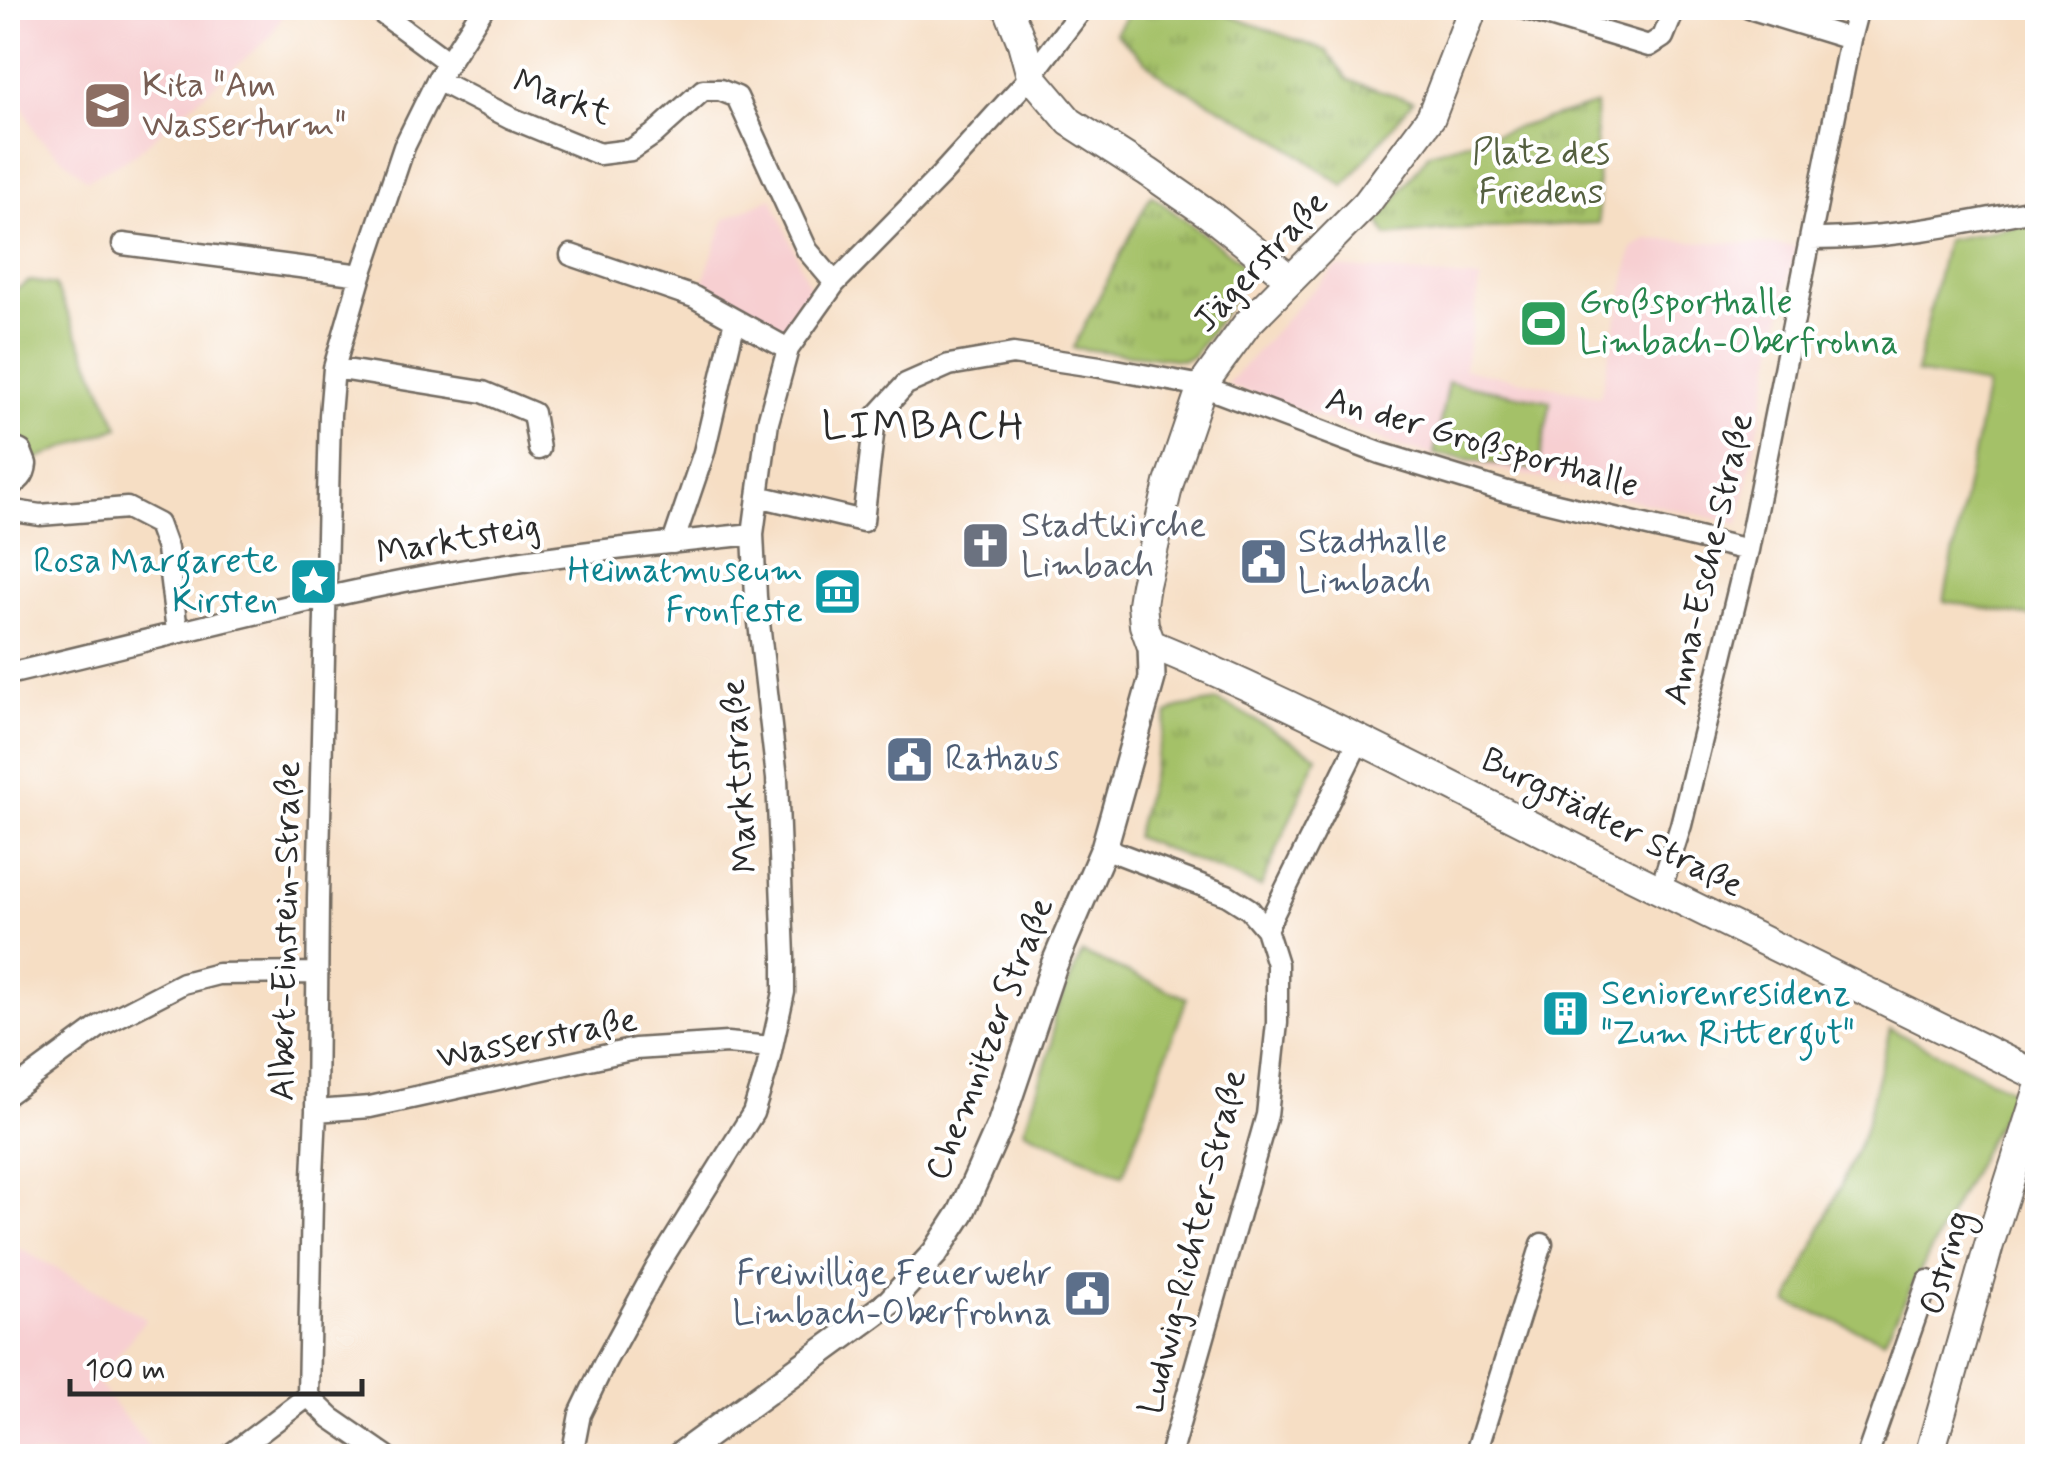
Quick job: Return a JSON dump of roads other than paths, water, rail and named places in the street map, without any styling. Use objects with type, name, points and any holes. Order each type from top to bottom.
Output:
[{"type":"main road","points":[[1008,8],[1030,76],[1070,122],[1210,215],[1290,278]]},
{"type":"main road","name":"Jägerstraße","points":[[1150,644],[1144,625],[1144,591],[1169,483],[1202,386],[1247,324],[1367,202],[1431,118],[1473,8]]},
{"type":"main road","name":"Burgstädter Straße","points":[[1150,644],[1276,697],[2038,1076]]},
{"type":"main road","name":"Ostring","points":[[1928,1456],[2038,1090]]},
{"type":"street","points":[[375,8],[442,71]]},
{"type":"street","name":"Albert-Einstein-Straße","points":[[308,1396],[325,597],[334,368],[360,274],[404,147],[442,71],[484,8]]},
{"type":"street","name":"Marktstraße","points":[[572,1456],[580,1414],[604,1364],[674,1239],[753,1114],[784,992],[777,778],[756,597],[753,534],[768,422],[788,349],[835,283],[941,175],[1030,76],[1082,8]]},
{"type":"street","points":[[1523,8],[1649,46],[1664,37],[1675,8]]},
{"type":"street","points":[[1750,8],[1850,39]]},
{"type":"street","name":"Anna-Esche-Straße","points":[[1660,891],[1681,825],[1748,550],[1858,8]]},
{"type":"street","name":"Markt","points":[[442,71],[511,118],[598,154],[631,150],[703,90],[720,90],[737,97],[807,250],[835,283]]},
{"type":"street","points":[[1810,239],[1892,235],[2038,209]]},
{"type":"street","points":[[124,244],[360,274]]},
{"type":"street","points":[[571,255],[694,297],[788,349]]},
{"type":"street","points":[[673,543],[704,452],[735,320]]},
{"type":"street","name":"An der Großsporthalle","points":[[758,496],[863,522],[875,418],[906,384],[948,364],[1013,354],[1202,386],[1380,453],[1492,488],[1748,550]]},
{"type":"street","points":[[334,368],[484,392],[533,412],[539,448]]},
{"type":"street","points":[[8,445],[21,451],[26,464],[22,477],[8,484]]},
{"type":"street","points":[[8,510],[40,514],[127,508],[158,524],[166,549],[177,632]]},
{"type":"street","name":"Marktsteig","points":[[8,674],[325,597],[436,575],[554,556],[753,534]]},
{"type":"street","name":"Chemnitzer Straße","points":[[678,1456],[890,1302],[935,1252],[962,1213],[998,1129],[1054,965],[1104,848],[1152,678],[1150,644]]},
{"type":"street","points":[[1104,848],[1228,895],[1249,909],[1266,929],[1360,738]]},
{"type":"street","name":"Ludwig-Richter-Straße","points":[[1170,1456],[1266,1115],[1278,982],[1266,929]]},
{"type":"street","points":[[8,1094],[100,1026],[183,983],[218,974],[317,973]]},
{"type":"street","name":"Wasserstraße","points":[[316,1112],[370,1107],[635,1049],[727,1043],[772,1048]]},
{"type":"street","points":[[1476,1456],[1542,1244]]},
{"type":"street","points":[[1867,1456],[1928,1282]]},
{"type":"street","points":[[229,1456],[308,1396],[331,1418],[386,1456]]},
{"type":"place","name":"Kita \"Am Wasserturm\"","points":[[107,106]]},
{"type":"place","name":"Großsporthalle Limbach-Oberfrohna","points":[[1544,323]]},
{"type":"place","name":"Stadtkirche Limbach","points":[[986,546]]},
{"type":"place","name":"Stadthalle Limbach","points":[[1263,562]]},
{"type":"place","name":"Rosa Margarete Kirsten","points":[[313,582]]},
{"type":"place","name":"Heimatmuseum Fronfeste","points":[[838,591]]},
{"type":"place","name":"Rathaus","points":[[910,759]]},
{"type":"place","name":"Seniorenresidenz \"Zum Rittergut\"","points":[[1566,1014]]},
{"type":"place","name":"Freiwillige Feuerwehr Limbach-Oberfrohna","points":[[1087,1294]]},
{"type":"district","name":"LIMBACH","points":[[924,427]]},
{"type":"park label","name":"Platz des Friedens","points":[[1541,173]]}]
